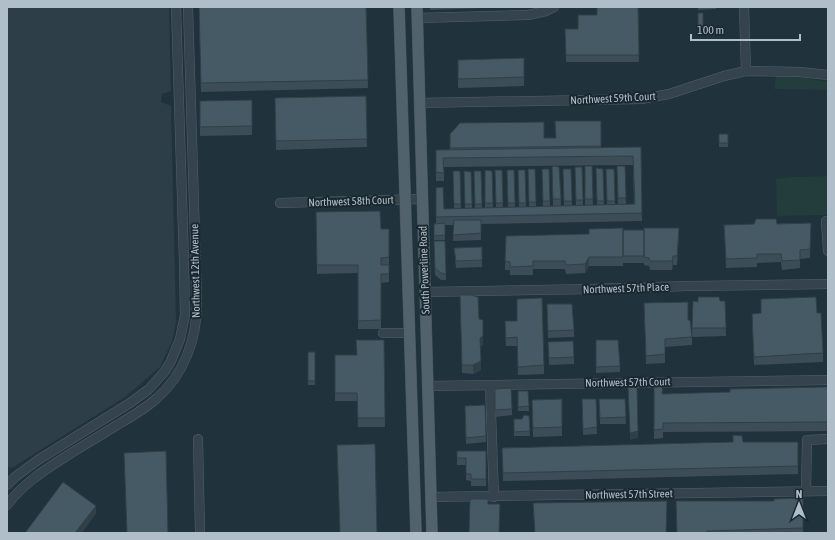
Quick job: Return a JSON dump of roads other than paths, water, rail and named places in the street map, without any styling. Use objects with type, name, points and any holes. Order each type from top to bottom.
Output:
[{"type":"main road","name":"South Powerline Road","points":[[399,7],[416,533]]},
{"type":"main road","name":"South Powerline Road","points":[[417,7],[432,533]]},
{"type":"main road","points":[[401,84],[410,96],[419,103],[411,107],[402,120]]},
{"type":"main road","points":[[410,374],[422,384],[428,386]]},
{"type":"main road","points":[[413,471],[423,492],[431,497]]},
{"type":"main road","points":[[414,494],[420,499],[432,517]]},
{"type":"street","name":"Northwest 12th Avenue","points":[[7,485],[27,467],[140,396],[157,380],[168,366],[176,350],[183,327],[184,262],[176,7]]},
{"type":"street","name":"Northwest 12th Avenue","points":[[7,505],[19,490],[34,477],[124,421],[157,398],[167,388],[182,367],[192,342],[197,317],[188,7]]},
{"type":"street","points":[[417,18],[528,15],[546,11],[554,7]]},
{"type":"street","points":[[744,7],[746,71]]},
{"type":"street","name":"Northwest 59th Court","points":[[419,103],[641,99],[669,94],[724,76],[746,71],[800,72],[828,75]]},
{"type":"street","name":"Northwest 58th Court","points":[[280,203],[422,199]]},
{"type":"street","points":[[826,221],[828,250]]},
{"type":"street","points":[[184,262],[196,261]]},
{"type":"street","name":"Northwest 57th Place","points":[[424,292],[828,284]]},
{"type":"street","points":[[383,333],[409,334]]},
{"type":"street","name":"Northwest 57th Court","points":[[428,386],[828,380]]},
{"type":"street","points":[[490,384],[494,497]]},
{"type":"street","points":[[74,437],[80,448]]},
{"type":"street","points":[[198,439],[200,533]]},
{"type":"street","points":[[806,491],[807,440],[828,439]]},
{"type":"street","name":"Northwest 57th Street","points":[[431,497],[828,491]]}]
